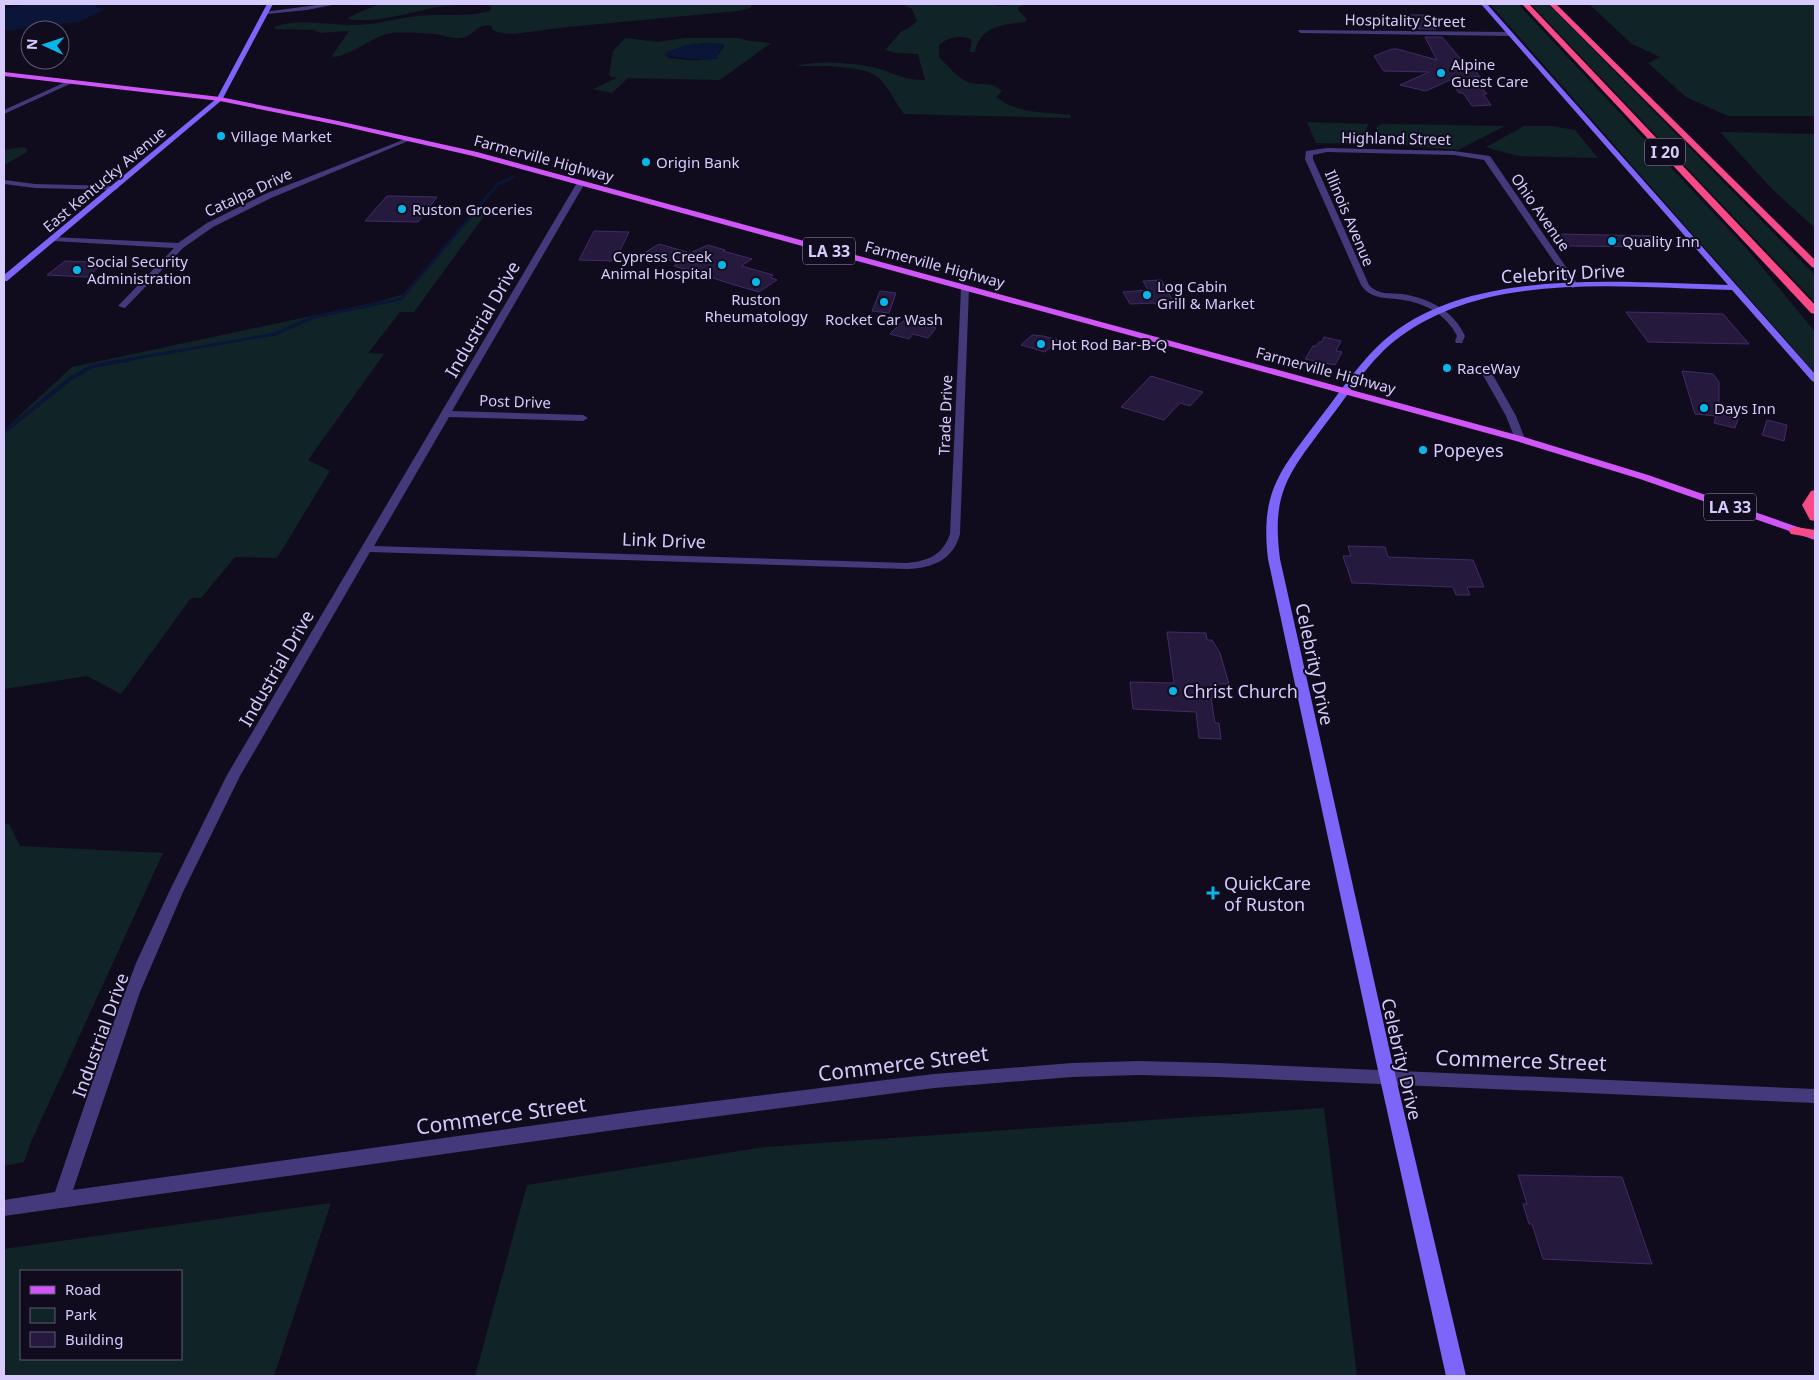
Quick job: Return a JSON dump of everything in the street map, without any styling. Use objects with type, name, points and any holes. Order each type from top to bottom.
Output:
[{"type":"highway","name":"I 20","points":[[1526,4],[1815,312]]},
{"type":"highway","name":"I 20","points":[[1552,4],[1815,265]]},
{"type":"highway","points":[[1815,494],[1808,505],[1815,517]]},
{"type":"highway","points":[[1796,531],[1815,536]]},
{"type":"main road","name":"Farmerville Highway","points":[[4,74],[220,99],[474,154],[1520,439],[1644,477],[1796,531]]},
{"type":"street","points":[[220,99],[270,4]]},
{"type":"street","points":[[267,12],[334,4]]},
{"type":"street","points":[[1484,4],[1645,184],[1815,379]]},
{"type":"street","name":"Hospitality Street","points":[[1300,30],[1511,34]]},
{"type":"street","points":[[4,106],[58,80]]},
{"type":"street","points":[[4,112],[70,82]]},
{"type":"street","name":"East Kentucky Avenue","points":[[4,279],[106,196],[220,99]]},
{"type":"street","name":"Catalpa Drive","points":[[122,306],[180,246],[202,230],[240,208],[410,139]]},
{"type":"street","name":"Highland Street","points":[[1309,153],[1327,150],[1454,153],[1482,156]]},
{"type":"street","name":"Illinois Avenue","points":[[1309,153],[1309,159],[1360,276],[1370,291],[1383,295],[1407,298],[1437,310]]},
{"type":"street","name":"Ohio Avenue","points":[[1482,156],[1489,162],[1576,286]]},
{"type":"street","points":[[4,182],[37,187],[114,188]]},
{"type":"street","name":"Industrial Drive","points":[[61,1200],[100,1083],[144,964],[187,868],[234,775],[581,183]]},
{"type":"street","points":[[4,188],[40,193],[106,196]]},
{"type":"street","points":[[53,239],[180,246]]},
{"type":"street","name":"Celebrity Drive","points":[[1456,1376],[1387,1077],[1274,559],[1271,532],[1276,491],[1293,461],[1346,391],[1388,342],[1408,326],[1437,310],[1492,294],[1536,288],[1576,286],[1735,288]]},
{"type":"street","name":"Trade Drive","points":[[953,544],[964,288]]},
{"type":"street","points":[[1437,310],[1452,319],[1461,336],[1458,341]]},
{"type":"street","points":[[1484,368],[1511,416],[1520,439]]},
{"type":"street","name":"Post Drive","points":[[447,414],[583,418]]},
{"type":"street","name":"Link Drive","points":[[366,548],[914,566],[935,562],[946,554],[953,544]]},
{"type":"street","name":"Commerce Street","points":[[4,1208],[642,1118],[968,1077],[1037,1071],[1139,1068],[1815,1096]]},
{"type":"green space","points":[[380,4],[753,4],[750,8],[738,11],[521,33],[508,34],[497,32],[492,29],[492,26],[482,26],[466,37],[461,38],[435,34],[392,33],[378,37],[350,52],[335,57],[332,56],[349,31],[320,33],[315,30],[276,29],[274,27],[282,24],[302,22],[362,25],[427,15],[481,13],[490,11],[491,6],[451,6],[379,19],[347,19]]},
{"type":"green space","points":[[902,4],[995,4],[997,6],[1028,4],[1018,7],[1018,10],[1027,19],[1025,22],[993,28],[981,37],[975,52],[970,52],[971,39],[954,38],[946,40],[939,45],[939,57],[954,73],[965,81],[998,88],[1002,91],[996,97],[1005,103],[1023,110],[1070,115],[1071,118],[904,114],[883,82],[872,73],[851,68],[795,66],[825,62],[856,64],[876,68],[905,78],[925,80],[918,54],[897,53],[885,50],[902,31],[917,21],[912,9]]},
{"type":"green space","points":[[1490,4],[1518,4],[1747,249],[1815,332],[1815,373]]},
{"type":"green space","points":[[1531,4],[1548,4],[1815,275],[1815,302]]},
{"type":"green space","points":[[1589,4],[1815,4],[1815,116],[1728,116],[1686,97],[1648,63],[1660,57],[1632,44]]},
{"type":"green space","points":[[625,38],[658,42],[684,38],[739,38],[771,43],[720,80],[628,78],[612,93],[593,89],[617,78],[609,76],[613,51]],"holes":[[[705,43],[724,45],[720,52],[708,59],[668,58],[666,53],[683,46]]]},
{"type":"green space","points":[[1307,122],[1369,124],[1366,128],[1374,144],[1316,143]]},
{"type":"green space","points":[[1381,124],[1505,126],[1458,150],[1387,144],[1376,128]]},
{"type":"green space","points":[[1524,126],[1552,126],[1575,130],[1598,158],[1518,156],[1486,147]]},
{"type":"green space","points":[[1720,132],[1815,134],[1815,228],[1772,189]]},
{"type":"green space","points":[[23,147],[27,149],[27,152],[4,165],[4,150]]},
{"type":"green space","points":[[479,205],[484,216],[414,312],[400,312],[368,353],[384,354],[308,460],[330,471],[277,558],[235,557],[201,598],[191,598],[121,694],[87,676],[4,689],[4,430],[72,367],[377,302],[404,294]]},
{"type":"green space","points":[[4,824],[9,824],[20,846],[163,853],[31,1142],[24,1162],[4,1166]]},
{"type":"green space","points":[[1324,1108],[1357,1376],[475,1376],[527,1185],[764,1147]]},
{"type":"green space","points":[[331,1203],[274,1376],[4,1376],[4,1249]]},
{"type":"water","points":[[29,4],[96,4],[95,7],[105,9],[79,22],[70,23],[70,20],[20,20],[20,29],[4,31],[4,9]]},
{"type":"water","points":[[705,43],[724,44],[717,55],[718,59],[703,60],[665,56],[666,53],[683,46]]},
{"type":"building","points":[[1409,15],[1426,15],[1436,29],[1419,29]]},
{"type":"building","name":"Alpine Guest Care","points":[[1425,37],[1442,37],[1465,64],[1471,64],[1480,77],[1474,76],[1475,79],[1487,94],[1483,94],[1491,105],[1472,106],[1463,93],[1459,93],[1450,80],[1426,91],[1400,85],[1429,72],[1384,71],[1374,56],[1397,49],[1437,60]]},
{"type":"building","name":"Ruston Groceries","points":[[387,196],[437,197],[418,222],[365,221]]},
{"type":"building","points":[[594,231],[629,232],[615,261],[579,260]]},
{"type":"building","name":"Quality Inn","points":[[1558,234],[1657,236],[1667,247],[1566,246]]},
{"type":"building","points":[[659,244],[690,253],[708,245],[725,250],[723,251],[752,259],[741,266],[773,275],[770,277],[777,280],[759,292],[674,266],[679,263],[644,253]]},
{"type":"building","name":"Social Security Administration","points":[[65,261],[104,263],[87,277],[47,275]]},
{"type":"building","name":"Log Cabin Grill & Market","points":[[1161,280],[1176,306],[1158,307],[1155,303],[1130,304],[1123,292],[1148,290],[1143,281]]},
{"type":"building","name":"Rocket Car Wash","points":[[880,291],[896,293],[889,313],[872,311]]},
{"type":"building","points":[[1626,312],[1723,314],[1749,344],[1648,342]]},
{"type":"building","points":[[903,321],[936,328],[928,338],[913,334],[909,339],[890,334]]},
{"type":"building","name":"Hot Rod Bar-B-Q","points":[[1032,335],[1059,340],[1045,352],[1021,345]]},
{"type":"building","points":[[1324,337],[1341,341],[1336,351],[1342,352],[1335,365],[1305,359],[1313,346],[1322,342]]},
{"type":"building","points":[[1682,371],[1713,374],[1719,382],[1719,411],[1739,416],[1735,428],[1714,423],[1716,416],[1695,414]]},
{"type":"building","points":[[1151,376],[1203,392],[1190,406],[1180,403],[1164,420],[1121,407]]},
{"type":"building","points":[[1767,420],[1787,425],[1784,441],[1762,435]]},
{"type":"building","points":[[1348,546],[1385,547],[1388,557],[1473,560],[1484,587],[1467,587],[1470,595],[1456,595],[1453,587],[1352,583],[1343,556],[1351,556]]},
{"type":"building","name":"Christ Church","points":[[1167,632],[1206,633],[1207,640],[1212,640],[1220,653],[1229,684],[1213,684],[1216,698],[1211,698],[1215,723],[1219,723],[1221,739],[1199,738],[1196,712],[1133,709],[1130,682],[1174,683]]},
{"type":"building","points":[[1518,1175],[1622,1177],[1652,1264],[1543,1259],[1532,1224],[1529,1224],[1523,1204],[1527,1204]]},
{"type":"waterway","points":[[126,360],[275,334],[314,317],[401,299],[498,184],[514,177]]},
{"type":"waterway","points":[[4,432],[71,378],[93,366],[133,359]]},
{"type":"place","name":"Alpine Guest Care","points":[[1441,73]]},
{"type":"place","name":"Village Market","points":[[221,136]]},
{"type":"place","name":"Origin Bank","points":[[646,162]]},
{"type":"place","name":"Ruston Groceries","points":[[402,209]]},
{"type":"place","name":"Quality Inn","points":[[1612,241]]},
{"type":"place","name":"Cypress Creek Animal Hospital","points":[[722,265]]},
{"type":"place","name":"Social Security Administration","points":[[77,270]]},
{"type":"place","name":"Ruston Rheumatology","points":[[756,282]]},
{"type":"place","name":"Log Cabin Grill & Market","points":[[1147,295]]},
{"type":"place","name":"Rocket Car Wash","points":[[884,302]]},
{"type":"place","name":"Hot Rod Bar-B-Q","points":[[1041,344]]},
{"type":"place","name":"RaceWay","points":[[1447,368]]},
{"type":"place","name":"Days Inn","points":[[1704,408]]},
{"type":"place","name":"Popeyes","points":[[1423,450]]},
{"type":"place","name":"Christ Church","points":[[1173,691]]},
{"type":"place","name":"QuickCare of Ruston","points":[[1213,893]]}]
